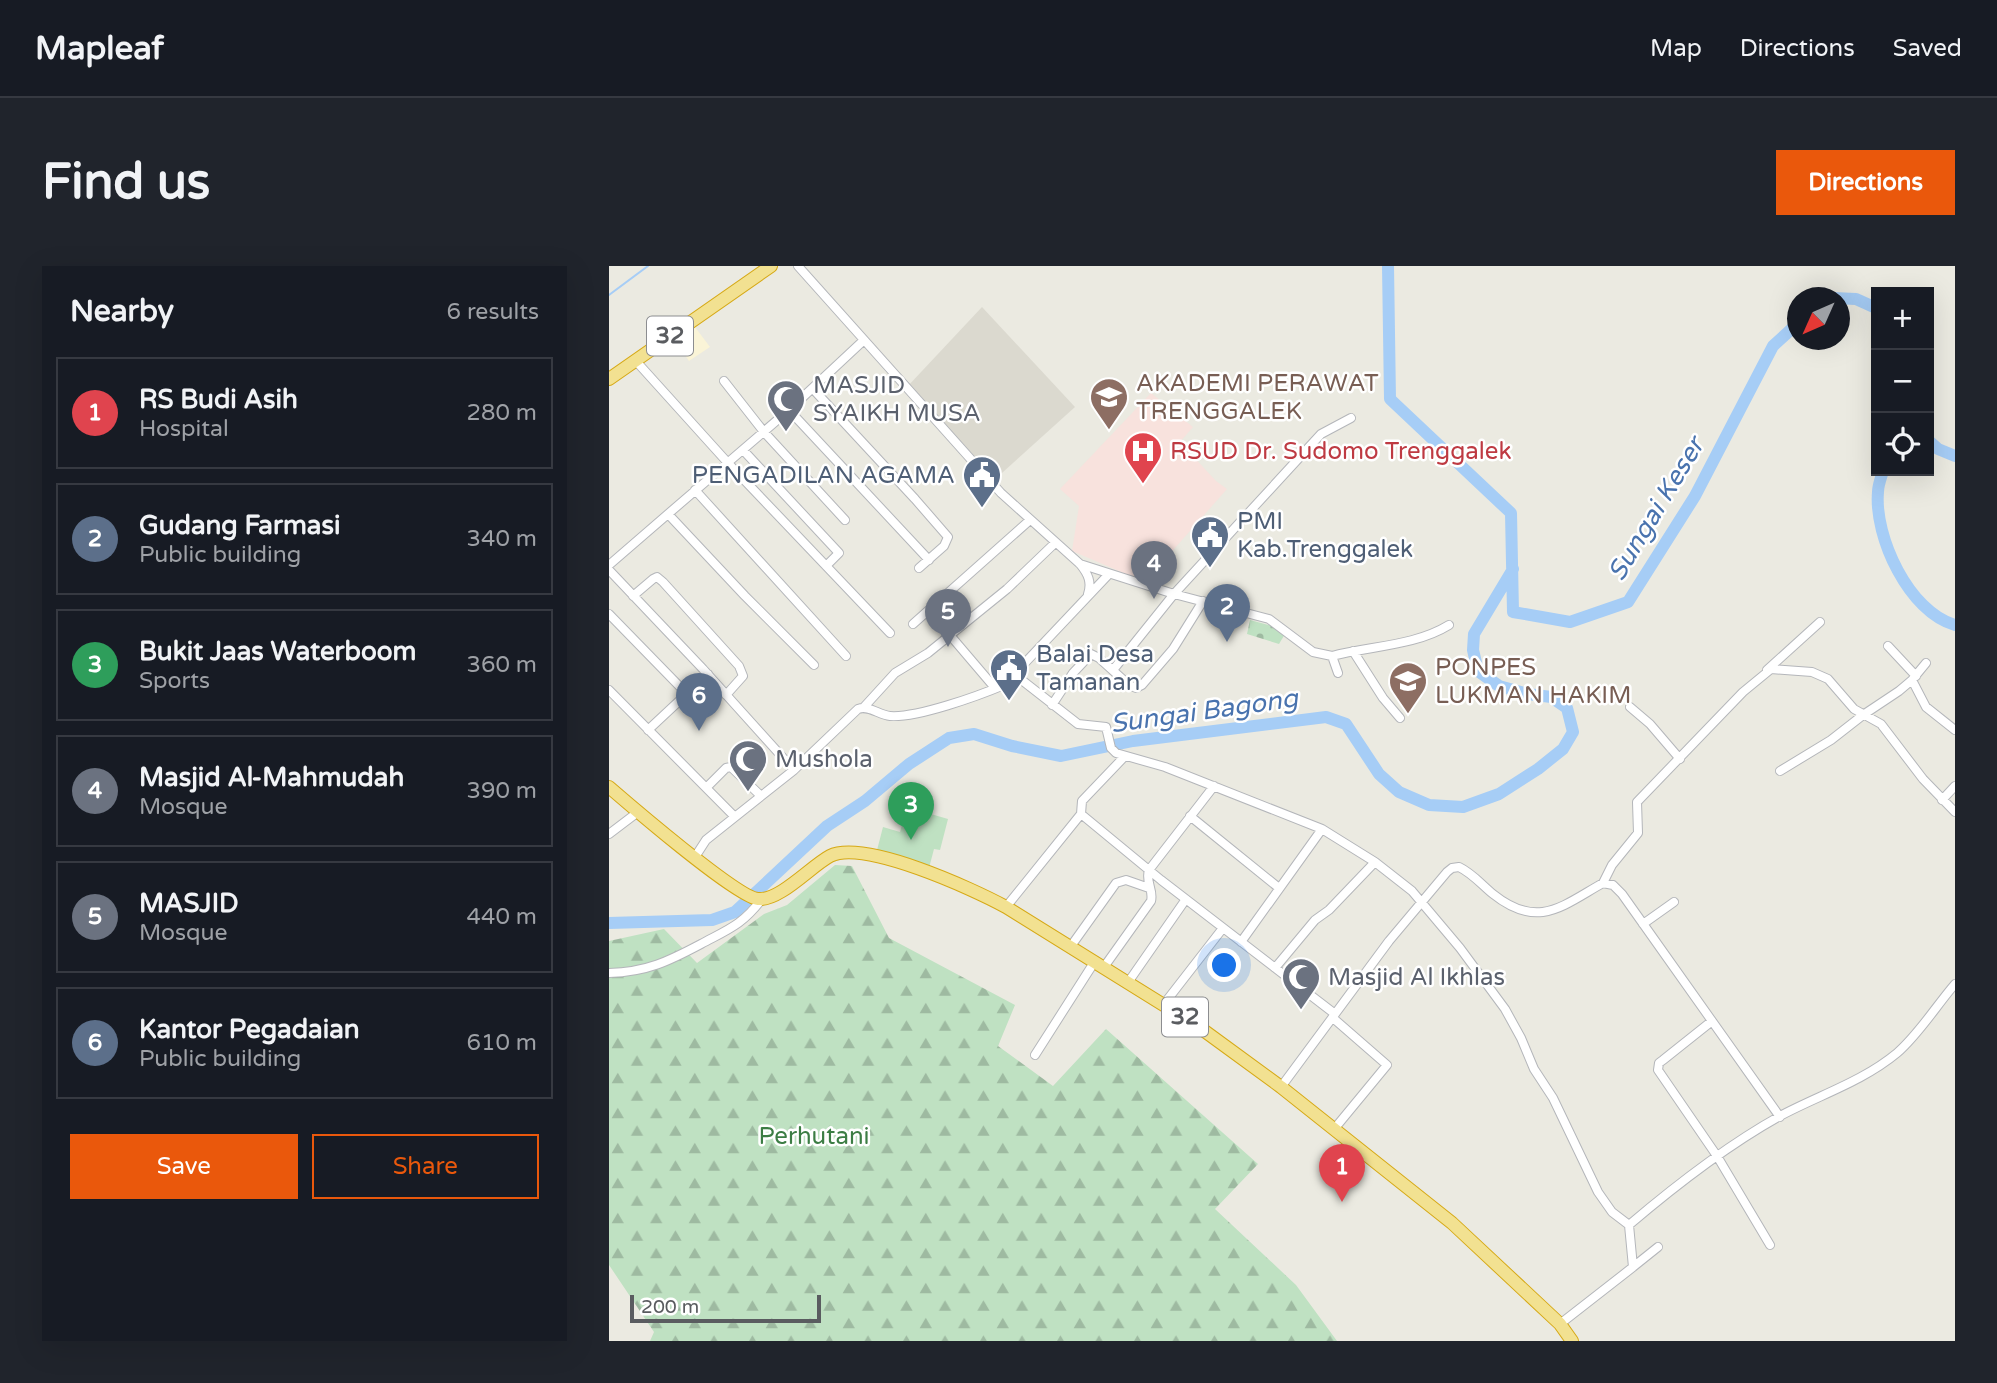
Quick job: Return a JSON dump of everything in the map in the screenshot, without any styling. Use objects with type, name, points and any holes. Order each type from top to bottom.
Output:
[{"type":"highway","name":"32","points":[[732,292],[758,266]]},
{"type":"highway","name":"32","points":[[609,379],[771,266]]},
{"type":"highway","points":[[609,787],[725,880],[758,899]]},
{"type":"highway","name":"32","points":[[758,899],[791,884],[833,855],[846,852],[917,868],[981,893],[1129,981],[1281,1087],[1452,1223],[1560,1324],[1572,1341]]},
{"type":"street","points":[[798,266],[1001,493],[1080,564],[1090,581],[1088,594]]},
{"type":"street","points":[[794,770],[609,568],[695,490],[789,411],[864,340]]},
{"type":"street","points":[[635,360],[728,463],[890,633]]},
{"type":"street","points":[[724,381],[764,432],[845,520]]},
{"type":"street","points":[[813,389],[948,537],[947,543],[919,568]]},
{"type":"street","points":[[789,411],[929,560]]},
{"type":"street","points":[[1113,670],[1174,594],[1321,434],[1351,418]]},
{"type":"street","points":[[743,450],[839,553],[826,566]]},
{"type":"street","points":[[695,490],[846,656]]},
{"type":"street","points":[[669,514],[744,596],[814,665]]},
{"type":"street","points":[[913,624],[1030,520]]},
{"type":"street","points":[[695,857],[706,840],[794,770],[858,709],[864,707],[895,673],[928,653],[1007,589],[1055,543]]},
{"type":"street","points":[[1080,564],[1174,594],[1269,619],[1313,652],[1332,656],[1420,638],[1437,633],[1449,625]]},
{"type":"street","points":[[864,707],[890,716],[930,709],[1003,685],[1109,574]]},
{"type":"street","points":[[633,596],[653,579],[657,578],[663,582],[739,666],[743,676],[726,695]]},
{"type":"street","points":[[1052,705],[1088,656],[1096,656],[1129,685],[1136,688],[1142,685],[1174,649],[1203,601]]},
{"type":"street","points":[[609,614],[687,694]]},
{"type":"street","points":[[1281,1087],[1389,942],[1455,867],[1465,870],[1510,905],[1528,911],[1549,912],[1558,909],[1603,883],[1612,865],[1636,837],[1639,827],[1637,802],[1711,724],[1820,622]]},
{"type":"street","points":[[949,635],[995,688]]},
{"type":"street","points":[[1888,646],[1914,678],[1926,707],[1955,730]]},
{"type":"street","points":[[1353,650],[1383,698],[1400,718]]},
{"type":"street","points":[[1332,656],[1338,673]]},
{"type":"street","points":[[1780,771],[1831,740],[1914,678],[1926,663]]},
{"type":"street","points":[[1767,670],[1822,675],[1863,715],[1881,724],[1923,779],[1955,812]]},
{"type":"street","points":[[648,730],[708,674]]},
{"type":"street","points":[[1014,674],[1078,724],[1101,725],[1108,729],[1111,748],[1116,753],[1165,766],[1322,829],[1375,862],[1412,891],[1460,948],[1505,1009],[1605,1204],[1617,1218],[1629,1224]]},
{"type":"street","points":[[609,690],[734,816]]},
{"type":"street","points":[[1630,707],[1647,721],[1680,759]]},
{"type":"street","points":[[1006,907],[1081,814],[1082,801],[1125,756]]},
{"type":"street","points":[[707,787],[726,768],[731,767],[761,796]]},
{"type":"street","points":[[1035,1055],[1100,964],[1151,901],[1147,876],[1149,870],[1214,786]]},
{"type":"street","points":[[1942,800],[1955,786]]},
{"type":"street","points":[[609,834],[638,812]]},
{"type":"street","points":[[1081,814],[1334,1016],[1387,1065],[1335,1128]]},
{"type":"street","points":[[1190,816],[1279,888]]},
{"type":"street","points":[[1241,942],[1322,829]]},
{"type":"street","points":[[1275,968],[1315,920],[1329,910],[1375,862]]},
{"type":"street","points":[[1071,946],[1116,883],[1126,880],[1149,888]]},
{"type":"street","points":[[1603,883],[1617,889],[1780,1116]]},
{"type":"street","points":[[609,973],[630,972],[662,965],[679,957],[748,917],[758,899]]},
{"type":"street","points":[[1129,981],[1186,899]]},
{"type":"street","points":[[1643,924],[1674,902]]},
{"type":"street","points":[[1164,1004],[1223,928]]},
{"type":"street","points":[[1629,1224],[1717,1156],[1780,1116],[1853,1082],[1903,1048],[1954,988]]},
{"type":"street","points":[[1712,1021],[1658,1067],[1663,1079],[1717,1156],[1770,1245]]},
{"type":"street","points":[[1629,1224],[1633,1267]]},
{"type":"street","points":[[1560,1324],[1658,1247]]},
{"type":"shaded area","points":[[982,307],[1075,407],[992,482],[907,387]]},
{"type":"shaded area","points":[[695,327],[710,347],[689,361],[675,341]]},
{"type":"shaded area","name":"RSUD Dr. Sudomo Trenggalek","points":[[1151,393],[1193,427],[1180,442],[1216,481],[1227,489],[1145,582],[1072,551],[1079,506],[1060,489]]},
{"type":"green space","points":[[1250,620],[1272,626],[1285,634],[1279,644],[1247,634]]},
{"type":"green space","points":[[907,807],[948,819],[940,850],[934,849],[929,868],[876,854],[883,827],[900,832]]},
{"type":"green space","name":"Perhutani","points":[[835,865],[852,866],[889,938],[1015,1005],[998,1046],[1053,1086],[1106,1029],[1258,1164],[1215,1209],[1296,1285],[1337,1341],[650,1341],[654,1332],[609,1265],[609,941],[664,929],[697,963],[764,914],[787,905]]},
{"type":"waterway","points":[[609,295],[648,266]]},
{"type":"waterway","name":"Sungai Keser","points":[[1388,266],[1390,399],[1511,513],[1513,612],[1570,622],[1628,602],[1695,496],[1773,346],[1787,333]]},
{"type":"waterway","name":"Sungai Keser","points":[[1850,299],[1871,306]]},
{"type":"waterway","points":[[1934,445],[1955,456]]},
{"type":"waterway","name":"Sungai Keser","points":[[1882,476],[1878,489],[1878,510],[1888,550],[1909,589],[1923,605],[1938,617],[1955,625]]},
{"type":"waterway","name":"Sungai Bagong","points":[[609,923],[712,920],[735,912],[827,826],[865,801],[909,764],[949,738],[974,734],[1012,746],[1061,756],[1133,741],[1326,717],[1346,724],[1379,774],[1399,792],[1429,805],[1463,807],[1499,794],[1563,749],[1573,732],[1567,708],[1551,697],[1499,686],[1478,671],[1473,650],[1474,634],[1513,569]]},
{"type":"place","name":"AKADEMI PERAWAT TRENGGALEK","points":[[1109,431]]},
{"type":"place","name":"MASJID SYAIKH MUSA","points":[[786,433]]},
{"type":"place","name":"RSUD Dr. Sudomo Trenggalek","points":[[1143,485]]},
{"type":"place","name":"PENGADILAN AGAMA","points":[[982,509]]},
{"type":"place","name":"PMI Kab.Trenggalek","points":[[1210,569]]},
{"type":"place","name":"Masjid Al-Mahmudah","points":[[1154,599]]},
{"type":"place","name":"Gudang Farmasi","points":[[1227,642]]},
{"type":"place","name":"MASJID","points":[[948,647]]},
{"type":"place","name":"Balai Desa Tamanan","points":[[1009,702]]},
{"type":"place","name":"PONPES LUKMAN HAKIM","points":[[1408,715]]},
{"type":"place","name":"Kantor Pegadaian","points":[[699,731]]},
{"type":"place","name":"Mushola","points":[[748,793]]},
{"type":"place","name":"Bukit Jaas Waterboom","points":[[911,840]]},
{"type":"place","name":"Masjid Al Ikhlas","points":[[1301,1011]]},
{"type":"place","name":"RS Budi Asih","points":[[1342,1202]]}]
